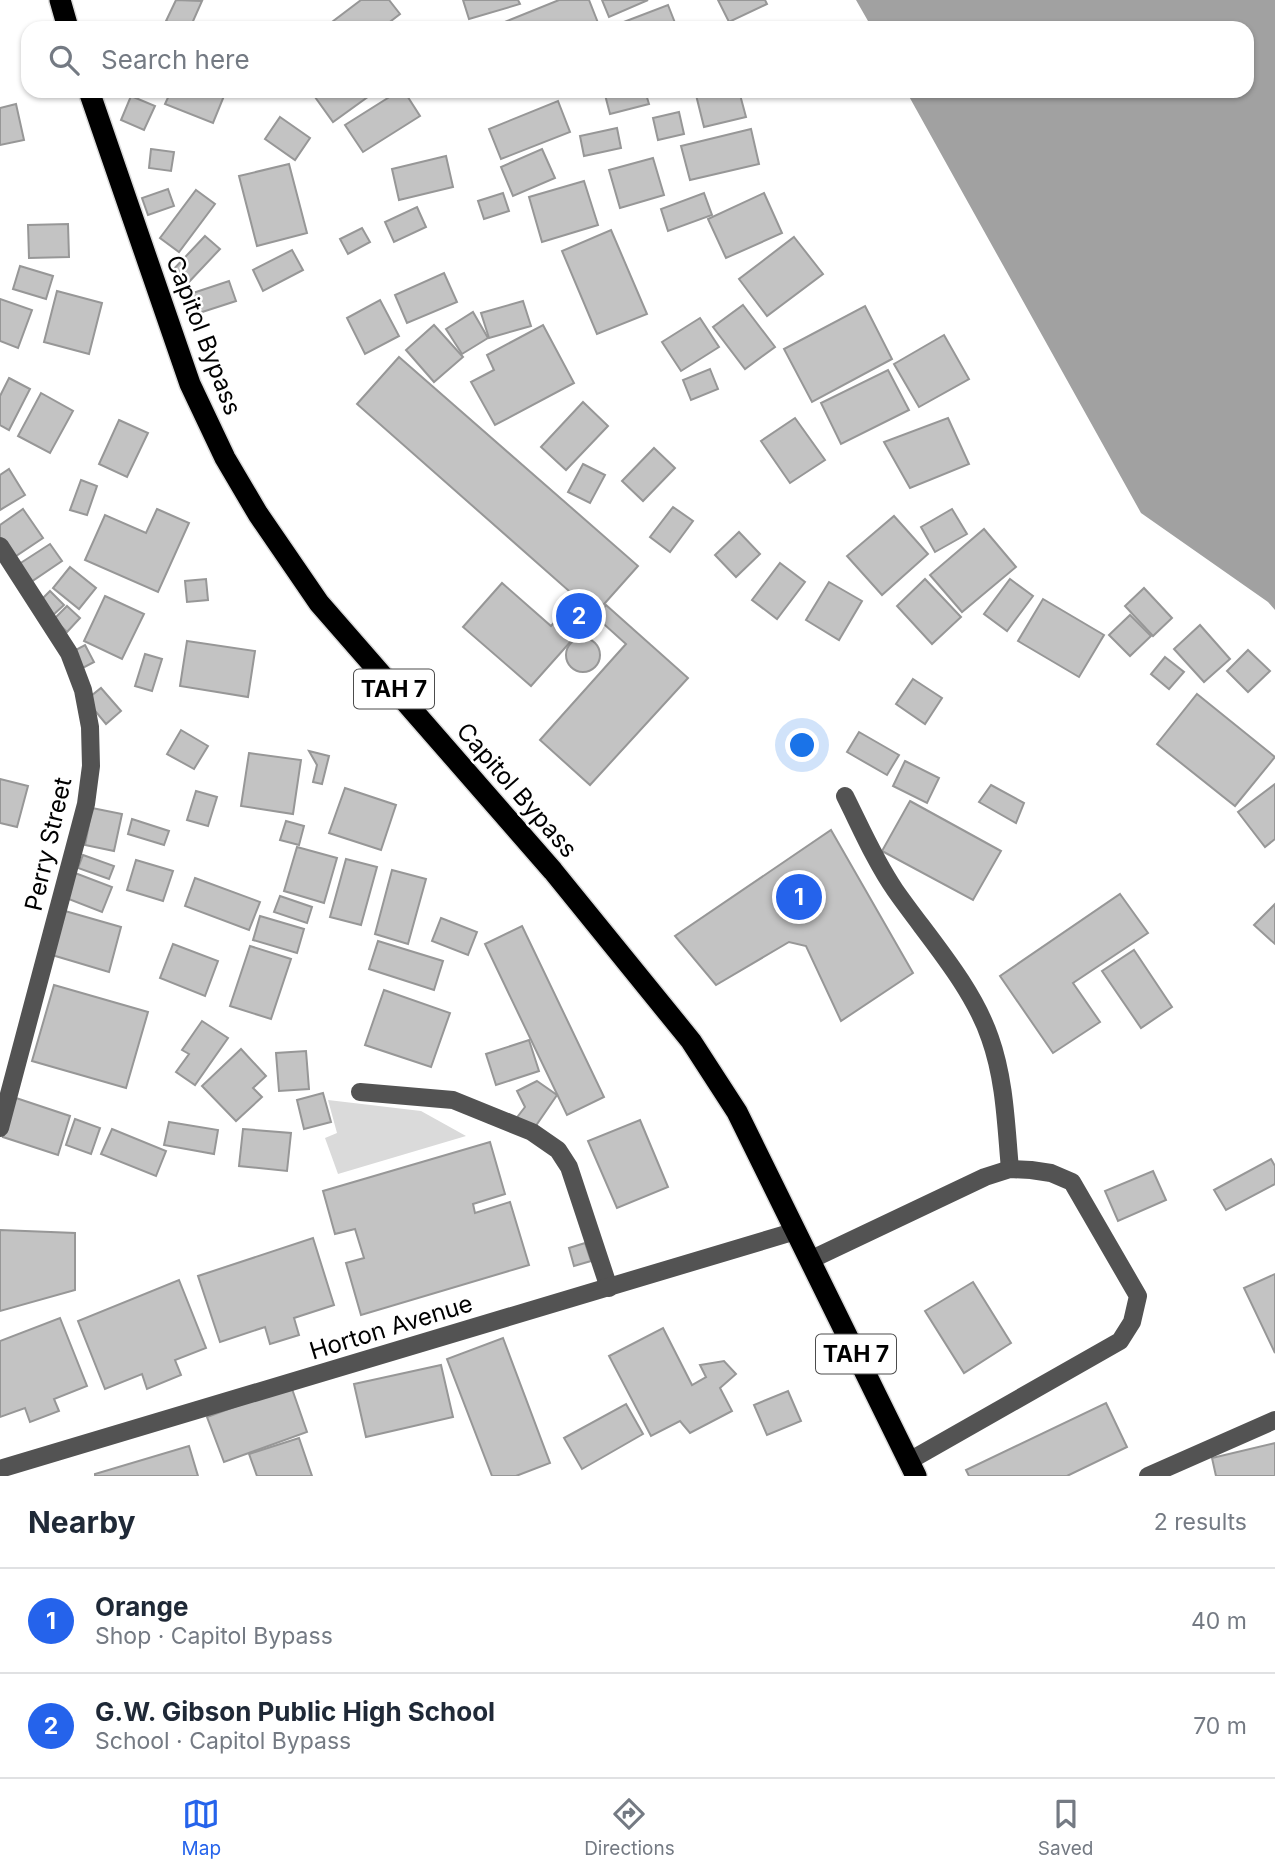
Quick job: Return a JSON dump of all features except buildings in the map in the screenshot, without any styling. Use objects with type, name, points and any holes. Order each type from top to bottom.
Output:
[{"type":"highway","points":[[60,0],[66,21]]},
{"type":"highway","name":"Capitol Bypass","points":[[91,98],[190,384],[225,458],[258,514],[318,603],[553,872],[691,1041],[737,1112],[913,1469]]},
{"type":"street","name":"Perry Street","points":[[0,545],[69,653],[83,690],[90,727],[91,766],[86,804],[0,1128]]},
{"type":"street","points":[[845,796],[885,874],[971,998],[984,1022],[995,1055],[1002,1090],[1010,1170]]},
{"type":"street","points":[[360,1093],[453,1100],[532,1132],[547,1141],[558,1150],[569,1167],[609,1288]]},
{"type":"street","points":[[810,1260],[985,1177],[1010,1170],[1051,1173],[1072,1182],[1138,1296],[1132,1322],[1120,1341],[913,1469]]},
{"type":"street","name":"Horton Avenue","points":[[0,1469],[796,1231]]},
{"type":"street","points":[[1148,1476],[1275,1420]]},
{"type":"shaded area","points":[[856,0],[1275,0],[1275,610],[1268,602],[1141,513],[910,98],[1254,98],[1254,21],[868,21]]},
{"type":"shaded area","points":[[328,1100],[421,1111],[466,1136],[338,1174],[325,1138],[337,1133]]},
{"type":"place","name":"G.W. Gibson Public High School","points":[[579,616]]},
{"type":"place","name":"Orange","points":[[799,897]]}]
